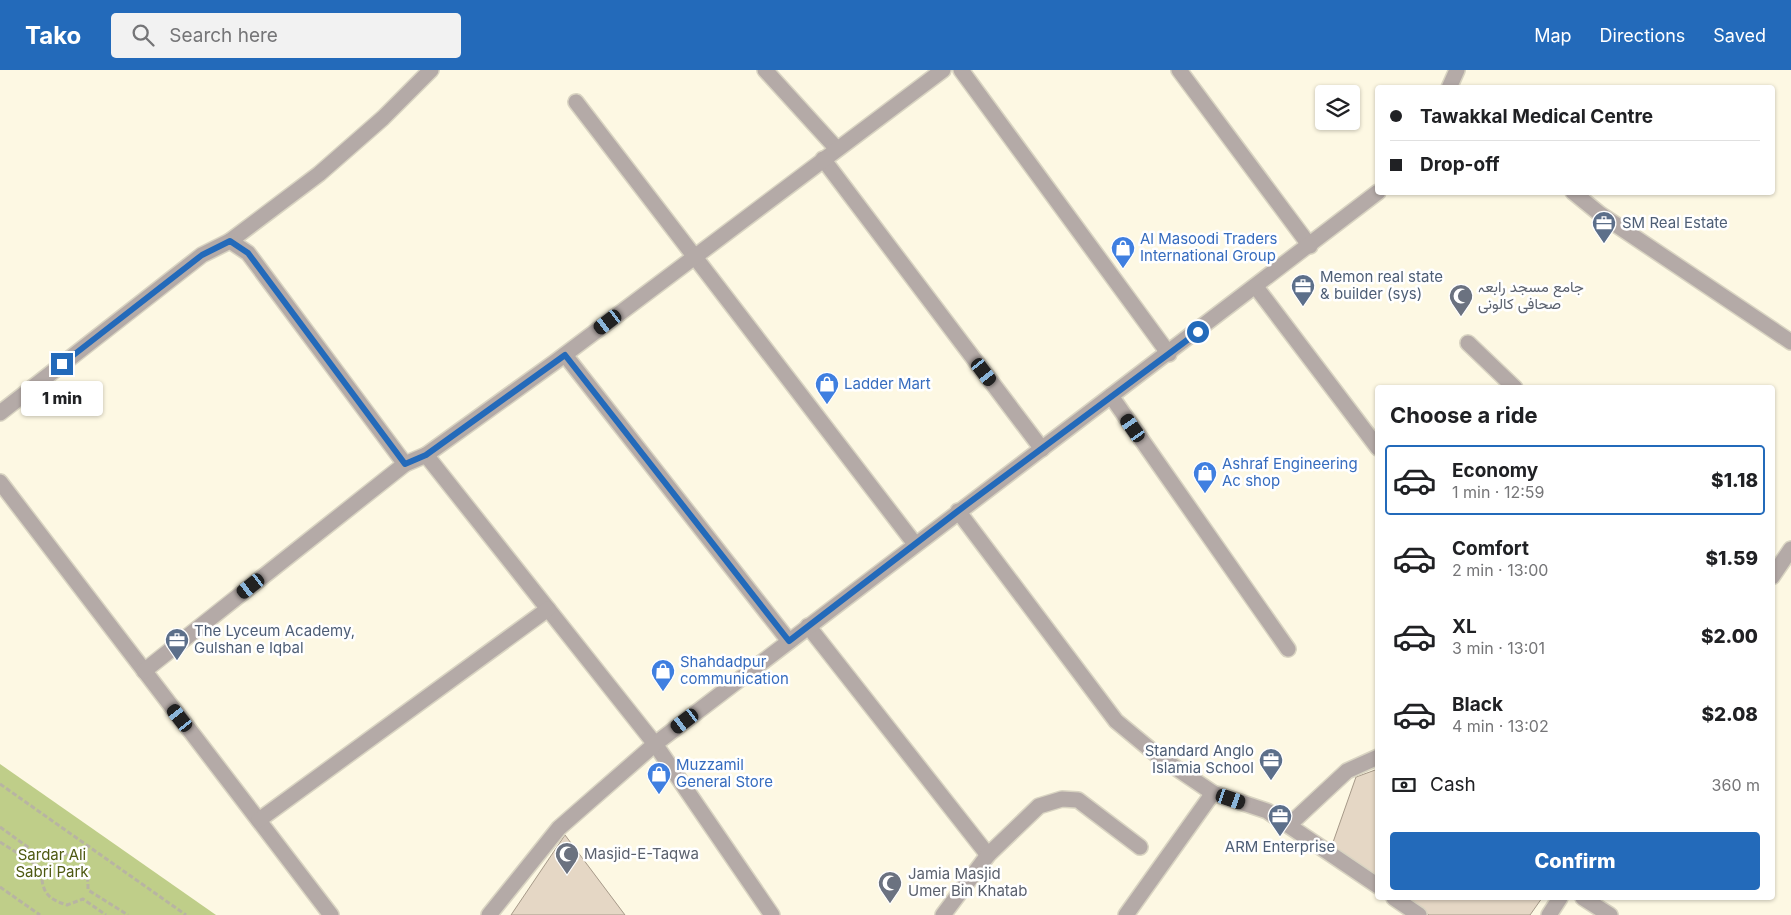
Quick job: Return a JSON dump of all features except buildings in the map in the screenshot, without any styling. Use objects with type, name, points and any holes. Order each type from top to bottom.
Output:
[{"type":"street","points":[[0,413],[202,255],[230,241],[319,174],[383,118],[431,70]]},
{"type":"street","points":[[766,70],[836,149]]},
{"type":"street","points":[[144,671],[405,464],[426,455],[565,355],[943,70]]},
{"type":"street","points":[[961,70],[1169,354]]},
{"type":"street","points":[[1179,70],[1310,246]]},
{"type":"street","points":[[1450,85],[1457,70]]},
{"type":"street","points":[[576,102],[696,255],[915,544]]},
{"type":"street","points":[[823,159],[1042,448]]},
{"type":"street","points":[[489,915],[559,828],[655,744],[958,511],[1169,354],[1375,194]]},
{"type":"street","points":[[1577,195],[1600,214],[1791,342]]},
{"type":"street","points":[[230,241],[248,253],[405,464]]},
{"type":"street","points":[[1256,287],[1375,444]]},
{"type":"street","points":[[1468,343],[1512,385]]},
{"type":"street","points":[[565,355],[789,641]]},
{"type":"street","points":[[1111,396],[1288,649]]},
{"type":"street","points":[[426,455],[655,744],[772,915]]},
{"type":"street","points":[[0,482],[331,915]]},
{"type":"street","points":[[958,511],[1116,721],[1157,755],[1213,793],[1267,811],[1375,884]]},
{"type":"street","points":[[1775,568],[1791,549]]},
{"type":"street","points":[[259,820],[548,609]]},
{"type":"street","points":[[808,626],[988,855]]},
{"type":"street","points":[[1290,825],[1347,770],[1375,758]]},
{"type":"street","points":[[1126,915],[1213,793]]},
{"type":"street","points":[[943,915],[988,855],[1039,806],[1062,799],[1078,800],[1140,847]]},
{"type":"street","points":[[1397,900],[1420,915]]},
{"type":"street","points":[[1549,915],[1559,900]]},
{"type":"street","points":[[1586,900],[1610,915]]},
{"type":"path","points":[[0,784],[186,915]]},
{"type":"path","points":[[0,827],[46,861],[69,854],[83,863],[88,875],[88,890],[128,915]]},
{"type":"path","points":[[0,842],[41,868],[42,887],[52,900],[67,906],[83,899],[106,915]]},
{"type":"path","points":[[0,887],[40,915]]},
{"type":"green space","name":"Sardar Ali Sabri Park","points":[[0,764],[216,915],[0,915]]},
{"type":"place","name":"SM Real Estate","points":[[1604,244]]},
{"type":"place","name":"Al Masoodi Traders International Group","points":[[1123,269]]},
{"type":"place","name":"Memon real state & builder (sys)","points":[[1303,307]]},
{"type":"place","name":"جامع مسجد رابعہ صحافی کالونی","points":[[1461,317]]},
{"type":"place","name":"Ladder Mart","points":[[827,405]]},
{"type":"place","name":"Ashraf Engineering Ac shop","points":[[1205,494]]},
{"type":"place","name":"The Lyceum Academy, Gulshan e Iqbal","points":[[177,661]]},
{"type":"place","name":"Shahdadpur communication","points":[[663,692]]},
{"type":"place","name":"Standard Anglo Islamia School","points":[[1271,781]]},
{"type":"place","name":"Muzzamil General Store","points":[[659,795]]},
{"type":"place","name":"ARM Enterprise","points":[[1280,837]]},
{"type":"place","name":"Masjid-E-Taqwa","points":[[567,875]]},
{"type":"place","name":"Jamia Masjid Umer Bin Khatab","points":[[890,904]]},
{"type":"route","points":[[62,364],[202,255],[230,241],[248,253],[405,464],[426,455],[565,355],[789,641],[958,511],[1198,332]]}]
